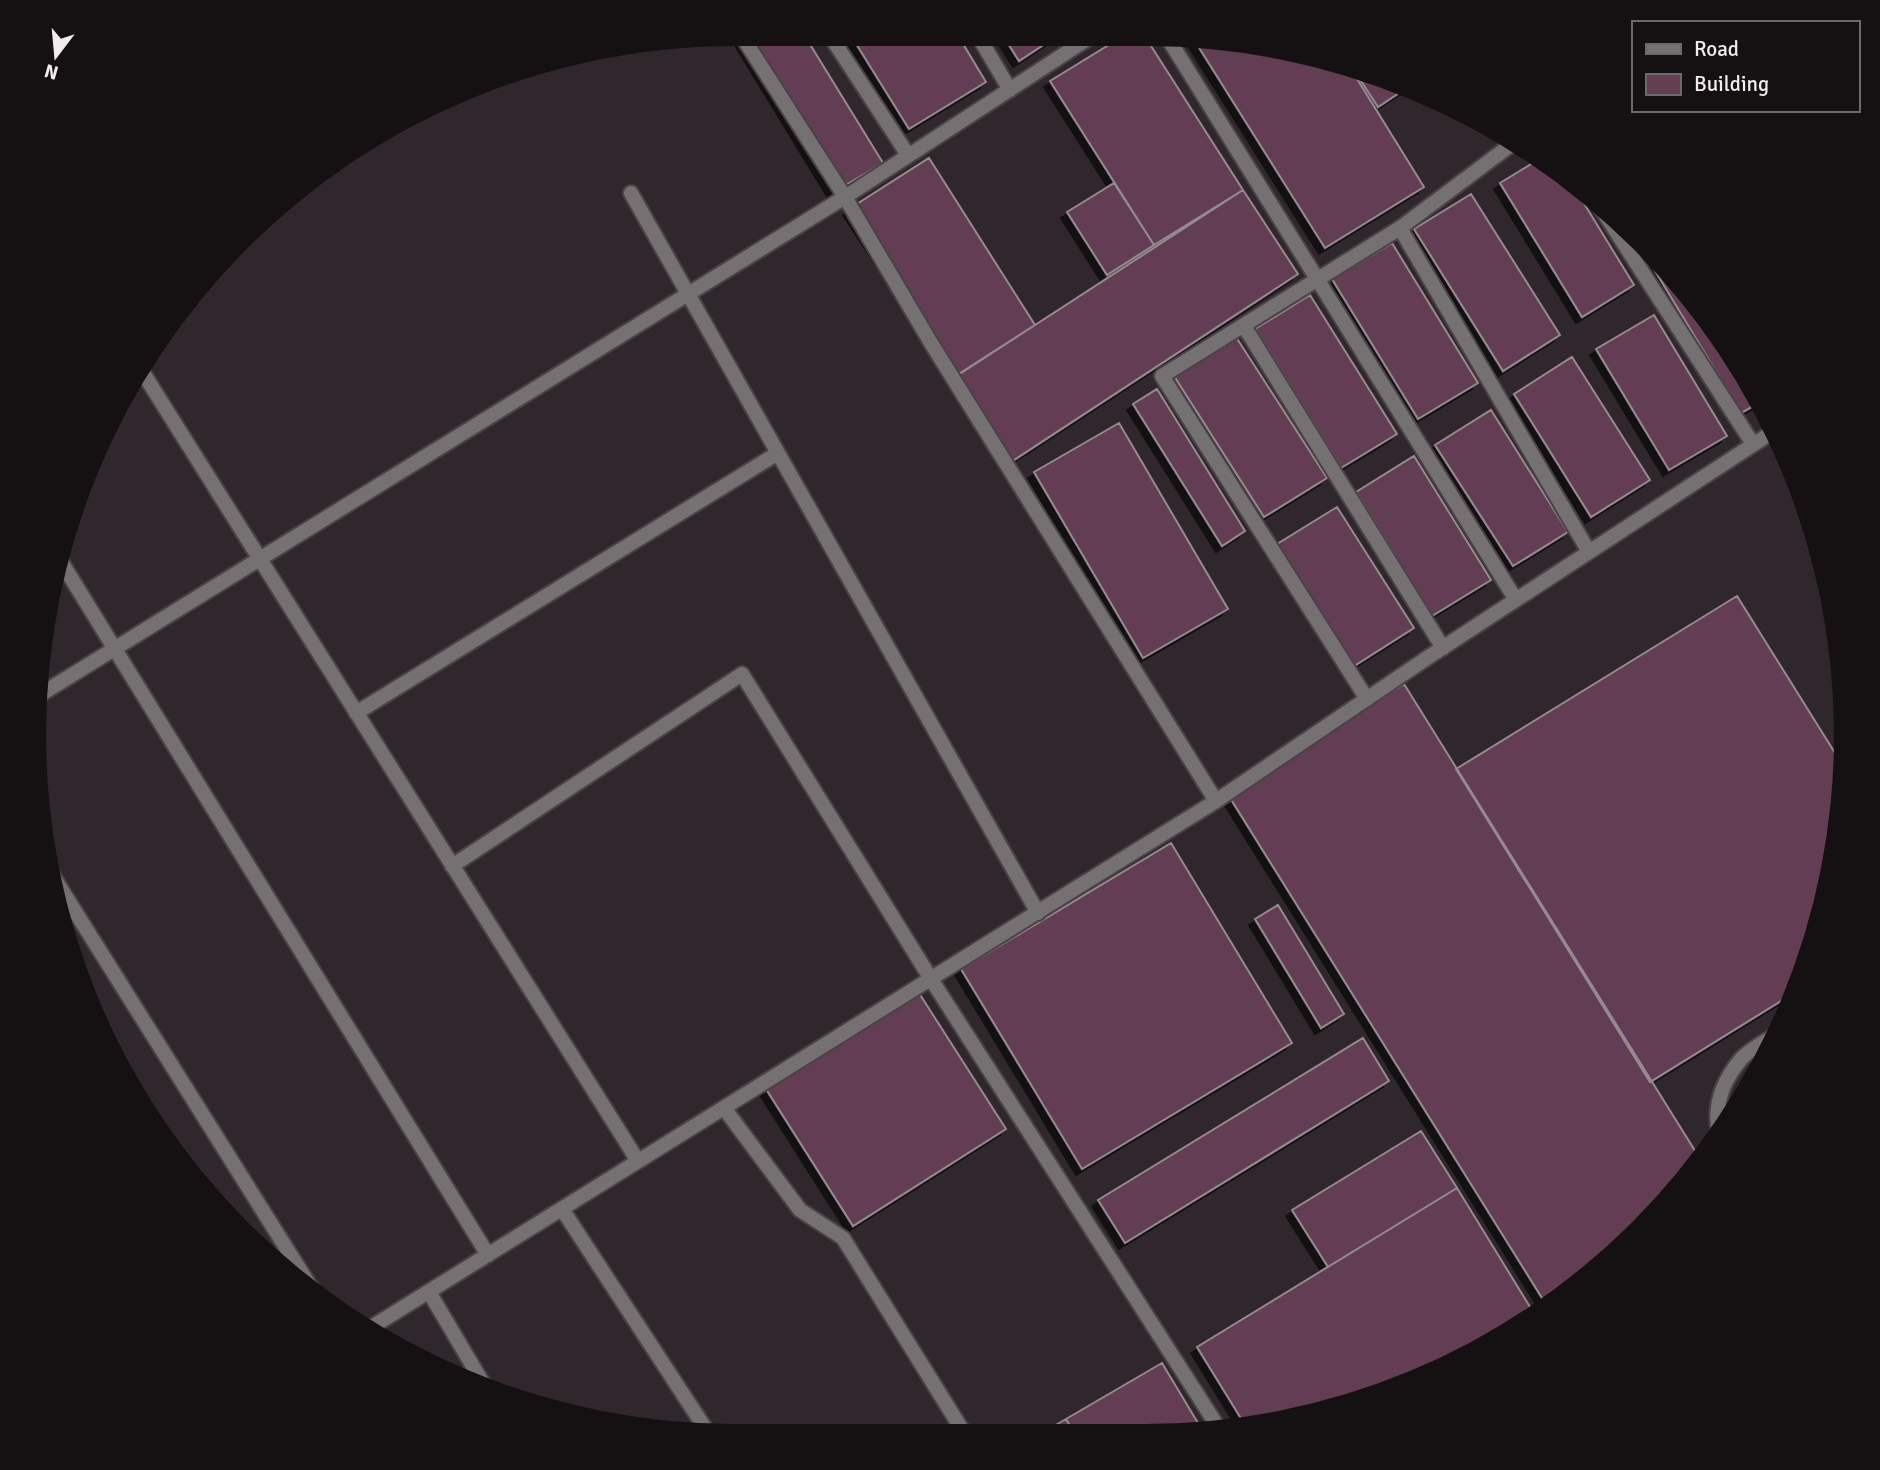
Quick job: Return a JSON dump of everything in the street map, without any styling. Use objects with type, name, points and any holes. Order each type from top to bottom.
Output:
[{"type":"street","points":[[748,46],[845,197],[931,343],[1216,802]]},
{"type":"street","points":[[837,46],[908,155]]},
{"type":"street","points":[[984,46],[1010,90]]},
{"type":"street","points":[[47,691],[845,197],[1077,46]]},
{"type":"street","points":[[1173,47],[1516,600]]},
{"type":"street","points":[[1367,699],[1162,376],[1401,228],[1507,149]]},
{"type":"street","points":[[631,193],[1038,913]]},
{"type":"street","points":[[1401,228],[1589,552]]},
{"type":"street","points":[[1616,232],[1753,444]]},
{"type":"street","points":[[1244,326],[1443,648]]},
{"type":"street","points":[[146,378],[638,1161]]},
{"type":"street","points":[[377,1324],[1216,802],[1443,648],[1766,436]]},
{"type":"street","points":[[356,713],[778,453]]},
{"type":"street","points":[[66,570],[488,1255]]},
{"type":"street","points":[[452,866],[741,674],[931,979],[1214,1421]]},
{"type":"street","points":[[65,895],[300,1269]]},
{"type":"street","points":[[1716,1120],[1721,1089],[1744,1056],[1760,1045]]},
{"type":"street","points":[[724,1108],[800,1210],[843,1238],[959,1424]]},
{"type":"street","points":[[562,1209],[702,1423]]},
{"type":"street","points":[[429,1292],[478,1375]]},
{"type":"building","points":[[745,46],[811,46],[883,163],[834,192]]},
{"type":"building","points":[[857,46],[964,46],[986,82],[909,129]]},
{"type":"building","points":[[1010,46],[1042,46],[1019,61]]},
{"type":"building","points":[[1107,46],[1151,46],[1243,190],[1154,245],[1050,81]]},
{"type":"building","points":[[1199,48],[1280,59],[1357,79],[1424,187],[1325,248]]},
{"type":"building","points":[[1361,80],[1398,94],[1378,107]]},
{"type":"building","points":[[929,158],[1035,325],[957,375],[849,209]]},
{"type":"building","points":[[1531,164],[1565,188],[1584,204],[1634,285],[1582,317],[1500,183]]},
{"type":"building","points":[[1114,183],[1154,245],[1107,275],[1067,212]]},
{"type":"building","points":[[1243,190],[1298,274],[1011,462],[955,377]]},
{"type":"building","points":[[1471,194],[1560,335],[1503,371],[1414,229]]},
{"type":"building","points":[[1392,243],[1478,383],[1418,419],[1332,279]]},
{"type":"building","points":[[1656,272],[1692,315],[1742,390],[1751,407],[1741,413]]},
{"type":"building","points":[[1310,295],[1397,434],[1341,468],[1255,329]]},
{"type":"building","points":[[1654,315],[1727,436],[1669,470],[1596,349]]},
{"type":"building","points":[[1236,337],[1327,478],[1264,517],[1174,376]]},
{"type":"building","points":[[1572,357],[1650,480],[1591,517],[1514,394]]},
{"type":"building","points":[[1157,389],[1245,531],[1222,546],[1133,404]]},
{"type":"building","points":[[1491,410],[1568,532],[1513,566],[1435,445]]},
{"type":"building","points":[[1119,423],[1228,609],[1143,658],[1034,472]]},
{"type":"building","points":[[1414,456],[1491,580],[1432,616],[1356,492]]},
{"type":"building","points":[[1337,507],[1414,628],[1354,666],[1277,544]]},
{"type":"building","points":[[1737,596],[1834,751],[1829,825],[1821,870],[1798,957],[1781,1001],[1650,1082],[1456,769]]},
{"type":"building","points":[[1404,684],[1695,1151],[1633,1223],[1565,1282],[1542,1298],[1227,793]]},
{"type":"building","points":[[1171,843],[1292,1043],[1082,1169],[961,969]]},
{"type":"building","points":[[1278,905],[1344,1014],[1321,1028],[1255,919]]},
{"type":"building","points":[[919,993],[1006,1129],[853,1226],[766,1089]]},
{"type":"building","points":[[1363,1038],[1389,1081],[1125,1243],[1098,1200]]},
{"type":"building","points":[[1421,1131],[1457,1188],[1328,1267],[1292,1210]]},
{"type":"building","points":[[1457,1188],[1530,1307],[1490,1332],[1409,1372],[1323,1401],[1241,1418],[1197,1347]]},
{"type":"building","points":[[1162,1363],[1198,1422],[1069,1424],[1066,1419]]}]
